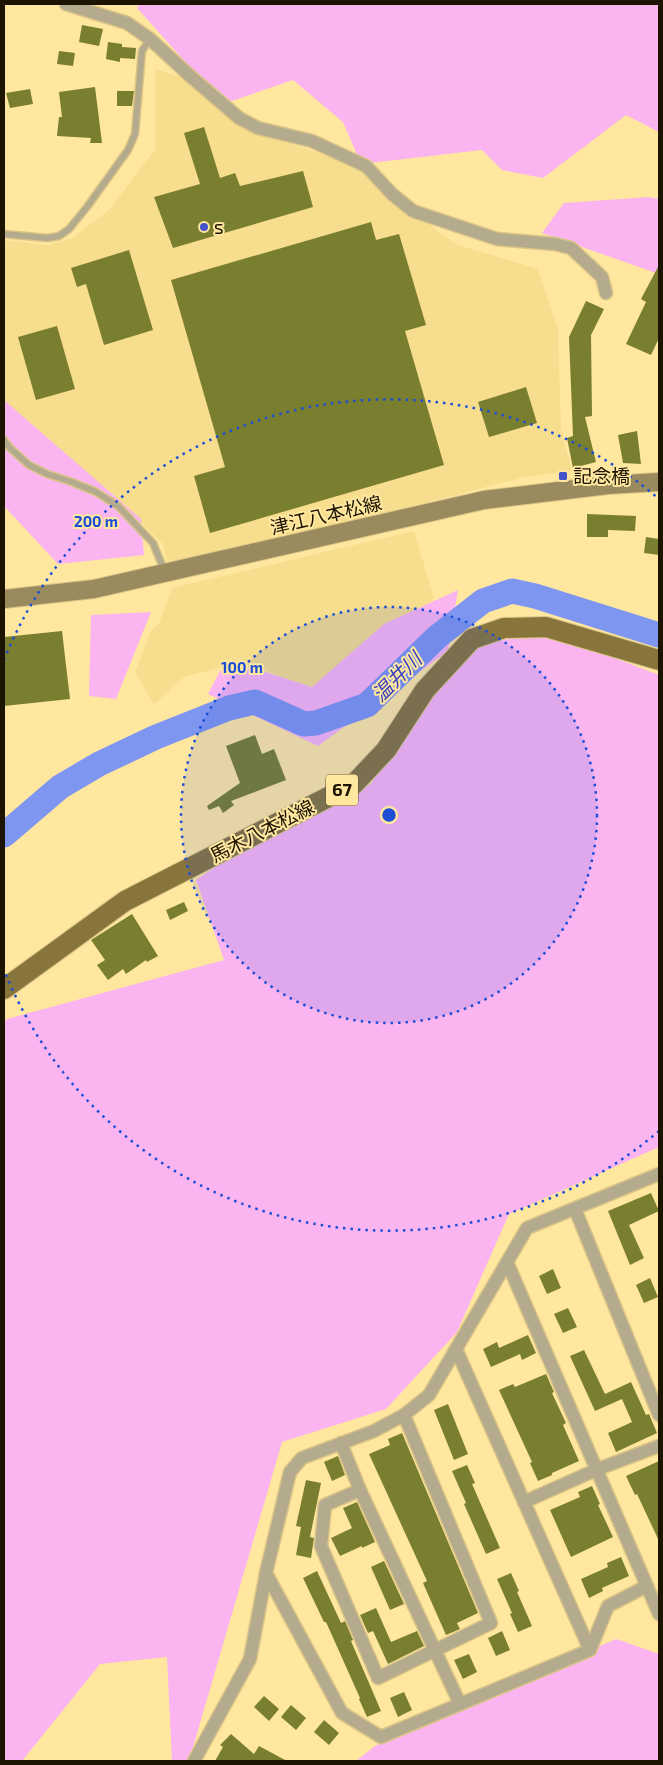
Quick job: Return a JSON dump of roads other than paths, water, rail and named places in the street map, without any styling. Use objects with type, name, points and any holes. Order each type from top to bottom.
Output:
[{"type":"main road","name":"津江八本松線","points":[[4,599],[94,589],[484,500],[608,485],[659,482]]},
{"type":"main road","name":"馬木八本松線","points":[[4,990],[124,901],[354,784],[386,750],[425,690],[472,639],[504,628],[546,627],[659,660]]},
{"type":"street","points":[[66,4],[127,23],[150,39],[239,118],[258,128],[312,141],[366,166],[392,194],[413,211],[497,239],[555,244],[570,248],[602,276],[606,293]]},
{"type":"street","points":[[194,1761],[250,1659],[266,1573],[290,1472],[302,1458],[374,1431],[404,1415],[428,1395],[527,1228],[659,1174]]},
{"type":"street","points":[[575,1209],[659,1415]]},
{"type":"street","points":[[508,1262],[659,1614]]},
{"type":"street","points":[[456,1349],[590,1650]]},
{"type":"street","points":[[360,1490],[325,1505],[321,1546],[378,1678],[491,1624],[404,1415]]},
{"type":"street","points":[[341,1443],[360,1490],[460,1704]]},
{"type":"street","points":[[524,1502],[598,1469],[659,1446]]},
{"type":"street","points":[[266,1573],[342,1713],[381,1737],[590,1650],[608,1606],[647,1586]]},
{"type":"lane","points":[[4,234],[47,238],[59,236],[70,229],[87,207],[128,150],[135,134],[142,51],[150,39]]},
{"type":"lane","points":[[4,440],[29,466],[96,492],[118,506],[153,543],[165,574]]},
{"type":"waterway","name":"温井川","points":[[4,835],[60,787],[99,764],[156,737],[229,708],[255,702],[304,724],[316,723],[367,705],[437,637],[483,601],[512,591],[535,596],[659,635]]},
{"type":"place","name":"s","points":[[204,227]]},
{"type":"place","name":"記念橋","points":[[563,476]]}]
